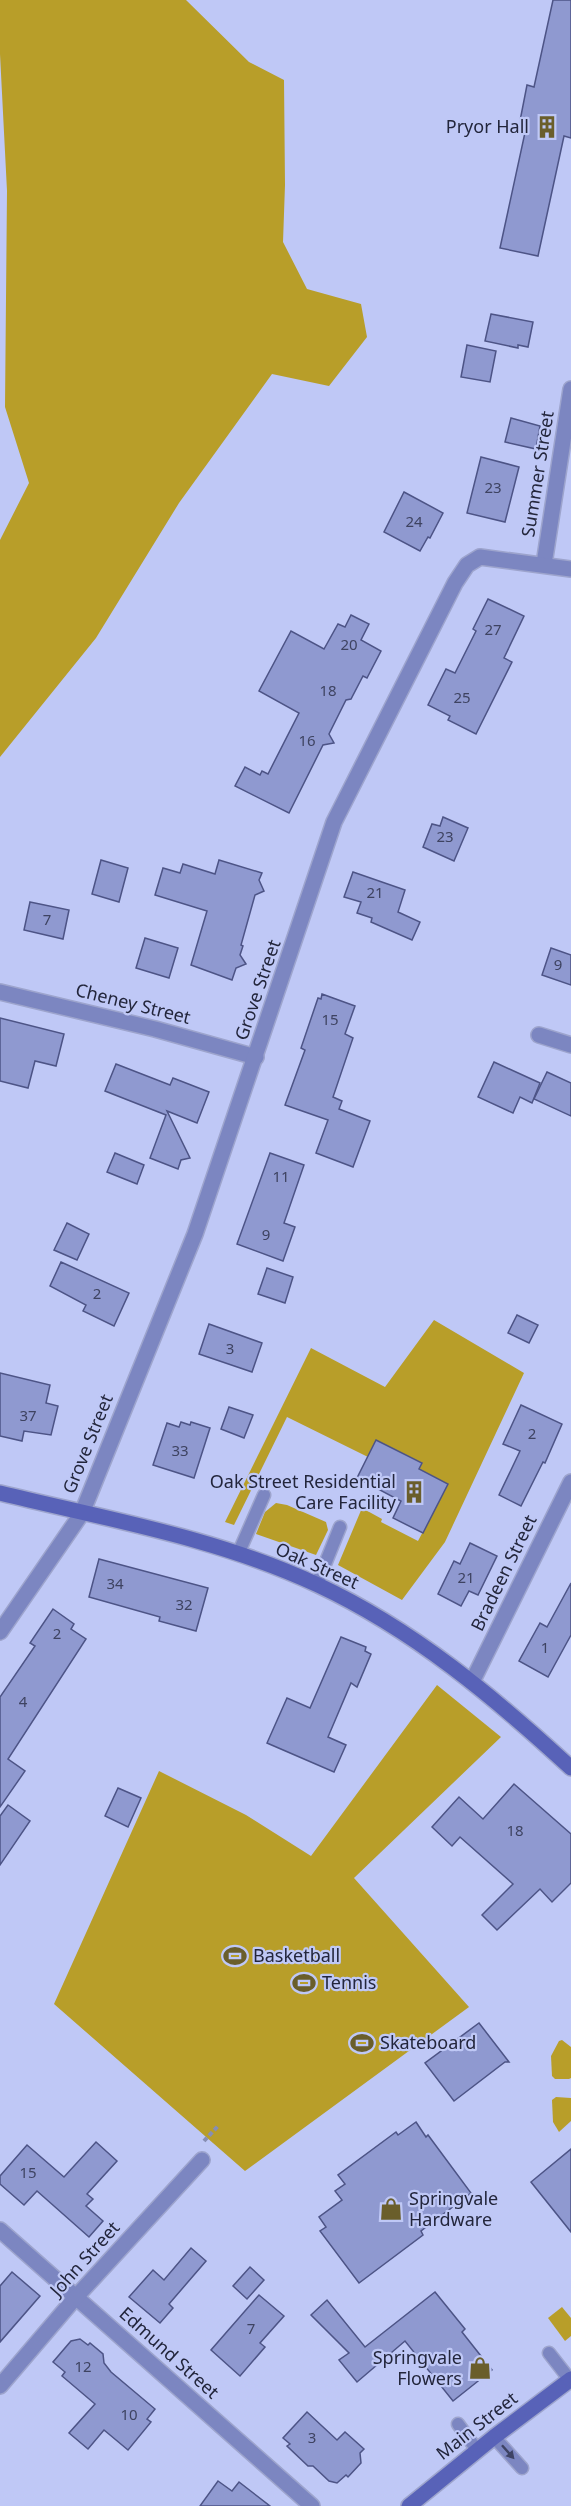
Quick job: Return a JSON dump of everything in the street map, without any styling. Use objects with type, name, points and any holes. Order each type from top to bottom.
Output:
[{"type":"main road","name":"Oak Street","points":[[0,1493],[165,1533],[237,1554],[317,1584],[395,1627],[472,1682],[571,1768]]},
{"type":"main road","name":"Main Street","points":[[408,2506],[494,2436],[571,2380]]},
{"type":"street","name":"Summer Street","points":[[544,564],[571,389]]},
{"type":"street","name":"Grove Street","points":[[0,1632],[82,1513],[192,1241],[334,822],[462,571],[480,557],[571,569]]},
{"type":"street","name":"Cheney Street","points":[[0,992],[155,1029],[256,1057]]},
{"type":"street","points":[[539,1035],[571,1045]]},
{"type":"street","name":"Bradeen Street","points":[[472,1682],[571,1482]]},
{"type":"street","name":"John Street","points":[[0,2386],[76,2297],[202,2160]]},
{"type":"street","name":"Edmund Street","points":[[0,2230],[312,2506]]},
{"type":"lane","points":[[237,1554],[264,1495]]},
{"type":"lane","points":[[317,1584],[340,1527]]},
{"type":"lane","points":[[549,2353],[571,2380]]},
{"type":"lane","points":[[458,2424],[477,2450]]},
{"type":"lane","points":[[494,2436],[522,2468]]},
{"type":"shaded area","points":[[0,0],[186,0],[249,62],[284,80],[283,242],[307,289],[361,304],[367,337],[329,386],[272,374],[179,503],[96,638],[0,757],[0,540],[29,483],[5,407],[7,191],[0,54]]},
{"type":"shaded area","points":[[434,1320],[524,1373],[445,1542],[402,1600],[338,1565],[362,1508],[382,1519],[381,1522],[418,1541],[448,1484],[419,1469],[368,1457],[287,1417],[234,1525],[225,1522],[311,1348],[385,1387]]},
{"type":"shaded area","points":[[276,1503],[287,1505],[326,1522],[328,1530],[316,1555],[256,1534],[265,1512]]},
{"type":"shaded area","points":[[437,1685],[501,1737],[354,1878],[469,2007],[245,2171],[54,2004],[159,1771],[246,1815],[311,1856]]},
{"type":"shaded area","points":[[562,2040],[571,2047],[571,2078],[555,2079],[552,2076],[551,2056],[559,2041]]},
{"type":"shaded area","points":[[556,2097],[571,2098],[571,2121],[559,2132],[553,2122],[552,2100]]},
{"type":"shaded area","points":[[562,2307],[571,2318],[571,2336],[565,2341],[548,2318]]},
{"type":"building","name":"Pryor Hall","points":[[553,0],[571,0],[571,138],[564,136],[538,256],[500,248],[526,128],[519,126],[527,85],[534,87]]},
{"type":"building","points":[[491,314],[533,322],[528,347],[518,345],[518,348],[485,341]]},
{"type":"building","points":[[467,345],[496,351],[490,382],[461,377]]},
{"type":"building","points":[[511,418],[540,426],[536,449],[505,442]]},
{"type":"building","points":[[481,457],[519,467],[505,522],[467,513]]},
{"type":"building","points":[[404,492],[443,513],[430,538],[428,537],[420,551],[384,532]]},
{"type":"building","points":[[488,599],[524,616],[504,658],[512,662],[476,734],[448,720],[450,716],[428,705],[446,669],[455,673],[476,631],[473,629]]},
{"type":"building","points":[[351,615],[369,624],[361,640],[381,651],[367,678],[363,676],[351,699],[346,700],[329,734],[334,743],[323,745],[289,813],[235,786],[245,767],[260,775],[262,771],[268,774],[299,713],[259,691],[291,631],[324,649],[338,624],[345,627]]},
{"type":"building","points":[[443,817],[468,828],[454,861],[423,847],[432,824],[440,826]]},
{"type":"building","points":[[101,860],[128,868],[119,902],[92,894]]},
{"type":"building","points":[[219,860],[262,873],[259,880],[264,891],[255,895],[241,945],[243,946],[240,955],[246,964],[236,968],[232,980],[191,965],[207,911],[155,895],[163,868],[180,873],[183,864],[215,874]]},
{"type":"building","points":[[353,872],[405,890],[398,912],[420,922],[412,940],[371,922],[372,918],[357,913],[361,902],[344,897]]},
{"type":"building","points":[[30,902],[69,910],[63,939],[24,930]]},
{"type":"building","points":[[145,938],[178,948],[169,978],[136,968]]},
{"type":"building","points":[[551,948],[571,955],[571,985],[542,975]]},
{"type":"building","points":[[322,994],[355,1006],[345,1034],[353,1038],[333,1097],[342,1101],[339,1109],[370,1121],[353,1167],[316,1153],[328,1120],[285,1105],[305,1050],[301,1048],[318,998],[321,999]]},
{"type":"building","points":[[0,1018],[64,1034],[56,1066],[35,1061],[28,1088],[0,1081]]},
{"type":"building","points":[[494,1062],[540,1083],[532,1103],[520,1097],[513,1113],[478,1097]]},
{"type":"building","points":[[116,1064],[170,1085],[173,1078],[209,1092],[197,1123],[167,1111],[190,1158],[181,1160],[178,1169],[150,1158],[166,1115],[105,1091]]},
{"type":"building","points":[[547,1072],[571,1083],[571,1116],[534,1099]]},
{"type":"building","points":[[115,1153],[144,1165],[137,1184],[107,1172]]},
{"type":"building","points":[[270,1153],[304,1165],[284,1223],[295,1227],[283,1261],[237,1244]]},
{"type":"building","points":[[67,1223],[89,1234],[77,1260],[54,1250]]},
{"type":"building","points":[[61,1262],[129,1293],[114,1326],[83,1311],[86,1305],[50,1286]]},
{"type":"building","points":[[267,1268],[293,1277],[285,1303],[258,1294]]},
{"type":"building","points":[[517,1315],[538,1325],[529,1343],[508,1333]]},
{"type":"building","points":[[209,1324],[262,1343],[252,1372],[199,1354]]},
{"type":"building","points":[[0,1373],[50,1385],[46,1403],[58,1406],[51,1435],[24,1431],[22,1441],[0,1436]]},
{"type":"building","points":[[521,1405],[562,1424],[545,1463],[543,1462],[521,1506],[499,1495],[520,1451],[503,1444]]},
{"type":"building","points":[[229,1407],[253,1415],[244,1438],[221,1429]]},
{"type":"building","points":[[181,1422],[190,1425],[191,1422],[210,1428],[194,1478],[153,1465],[167,1423],[179,1427]]},
{"type":"building","name":"Oak Street Residential Care Facility","points":[[376,1440],[422,1463],[419,1469],[448,1484],[423,1533],[393,1518],[401,1501],[357,1478]]},
{"type":"building","points":[[470,1543],[497,1556],[478,1595],[469,1591],[461,1606],[438,1594],[454,1561],[460,1564]]},
{"type":"building","points":[[99,1559],[208,1588],[196,1631],[159,1621],[160,1617],[89,1597]]},
{"type":"building","points":[[571,1583],[571,1635],[548,1677],[519,1661],[540,1623],[547,1627]]},
{"type":"building","points":[[53,1609],[74,1624],[71,1629],[86,1639],[8,1759],[25,1771],[0,1807],[0,1697],[35,1646],[30,1643]]},
{"type":"building","points":[[341,1637],[366,1647],[365,1651],[371,1654],[357,1687],[351,1683],[328,1737],[346,1745],[334,1772],[267,1743],[287,1698],[310,1708]]},
{"type":"building","points":[[514,1784],[571,1834],[571,1883],[552,1902],[540,1889],[497,1930],[482,1915],[513,1884],[460,1837],[452,1846],[432,1827],[459,1797],[483,1819]]},
{"type":"building","points":[[118,1788],[141,1798],[128,1827],[105,1816]]},
{"type":"building","points":[[8,1805],[30,1821],[0,1865],[0,1816]]},
{"type":"building","points":[[479,2023],[509,2062],[505,2062],[454,2101],[425,2063]]},
{"type":"building","name":"Springvale Hardware","points":[[416,2122],[471,2193],[421,2231],[423,2235],[359,2283],[320,2231],[326,2227],[319,2217],[342,2200],[335,2191],[345,2184],[338,2175],[396,2132],[398,2135]]},
{"type":"building","points":[[96,2142],[117,2161],[87,2194],[93,2199],[86,2206],[103,2221],[89,2237],[37,2191],[24,2205],[0,2184],[0,2176],[27,2145],[64,2177]]},
{"type":"building","points":[[571,2149],[571,2232],[531,2182]]},
{"type":"building","points":[[191,2248],[206,2261],[169,2304],[173,2308],[160,2323],[129,2297],[153,2270],[164,2280]]},
{"type":"building","points":[[250,2267],[264,2280],[247,2299],[233,2286]]},
{"type":"building","points":[[12,2272],[40,2296],[0,2342],[0,2286]]},
{"type":"building","points":[[435,2292],[465,2329],[462,2332],[492,2370],[453,2401],[405,2341],[357,2382],[339,2360],[349,2353],[311,2315],[327,2300],[365,2347]]},
{"type":"building","points":[[259,2295],[284,2316],[260,2343],[265,2347],[240,2376],[211,2350]]},
{"type":"building","points":[[80,2339],[88,2345],[90,2343],[103,2354],[104,2363],[111,2372],[155,2409],[147,2419],[151,2422],[128,2450],[104,2430],[88,2449],[69,2433],[95,2404],[62,2376],[65,2372],[53,2362],[71,2341]]},
{"type":"building","points":[[307,2412],[337,2440],[345,2432],[364,2449],[360,2453],[361,2463],[348,2477],[346,2475],[337,2483],[329,2481],[313,2466],[308,2466],[287,2446],[290,2444],[283,2438]]},
{"type":"building","points":[[218,2481],[232,2491],[239,2482],[270,2506],[200,2506]]},
{"type":"place","name":"Pryor Hall","points":[[547,127]]},
{"type":"place","name":"Oak Street Residential Care Facility","points":[[414,1492]]},
{"type":"place","name":"Basketball","points":[[235,1956]]},
{"type":"place","name":"Tennis","points":[[304,1983]]},
{"type":"place","name":"Skateboard","points":[[362,2043]]},
{"type":"place","name":"Springvale Hardware","points":[[391,2209]]},
{"type":"place","name":"Springvale Flowers","points":[[480,2368]]}]
